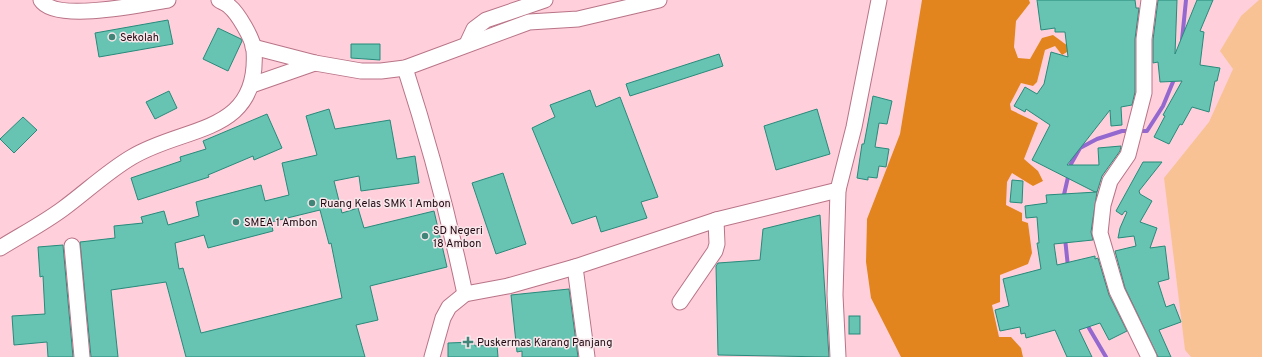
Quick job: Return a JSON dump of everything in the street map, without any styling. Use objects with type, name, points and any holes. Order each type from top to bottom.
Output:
[{"type":"street","points":[[41,0],[52,9],[67,12],[96,10],[168,0]]},
{"type":"street","points":[[0,248],[63,209],[94,184],[133,156],[162,143],[213,125],[242,104],[252,85],[255,65],[254,47],[240,19],[230,6],[219,0]]},
{"type":"street","points":[[467,44],[474,29],[486,20],[545,0]]},
{"type":"street","points":[[254,47],[315,62],[361,71],[382,71],[405,68],[529,22],[578,19],[660,0]]},
{"type":"street","points":[[838,357],[835,295],[838,190],[854,127],[879,0]]},
{"type":"street","points":[[1149,0],[1144,39],[1144,93],[1128,155],[1110,181],[1103,205],[1100,233],[1117,291],[1149,357]]},
{"type":"street","points":[[252,85],[315,62]]},
{"type":"street","points":[[405,68],[422,121],[453,236],[465,294]]},
{"type":"street","points":[[432,357],[443,318],[449,307],[465,294],[508,286],[575,267],[716,220],[838,190]]},
{"type":"street","points":[[680,302],[715,251],[717,244],[716,220]]},
{"type":"street","points":[[72,246],[82,357]]},
{"type":"street","points":[[575,267],[587,357]]},
{"type":"shaded area","points":[[922,0],[1029,0],[1030,3],[1016,21],[1014,47],[1018,58],[1030,59],[1042,38],[1053,35],[1072,49],[1062,55],[1055,46],[1045,50],[1037,82],[1033,86],[1021,83],[1010,104],[1011,110],[1038,123],[1024,159],[1038,171],[1043,181],[1033,186],[1012,173],[1007,182],[1006,205],[1022,213],[1022,221],[1028,223],[1032,253],[1028,264],[1000,275],[1000,302],[992,305],[999,337],[1011,337],[1021,348],[1023,357],[901,357],[871,298],[866,262],[867,219],[900,134]]},
{"type":"shaded area","points":[[1259,0],[1262,0],[1262,357],[1191,357],[1185,350],[1164,178],[1209,122],[1233,69],[1220,51],[1241,16]]},
{"type":"building","points":[[1037,0],[1135,0],[1136,8],[1139,8],[1135,39],[1135,92],[1132,105],[1121,107],[1122,125],[1111,126],[1110,110],[1067,165],[1099,165],[1098,148],[1121,146],[1120,151],[1102,176],[1097,192],[1032,160],[1050,125],[1026,109],[1025,112],[1014,106],[1025,87],[1037,94],[1044,84],[1051,52],[1068,57],[1065,32],[1055,32],[1055,28],[1041,30]]},
{"type":"building","points":[[1158,0],[1177,0],[1175,54],[1197,0],[1213,0],[1200,31],[1204,32],[1200,65],[1220,68],[1217,81],[1215,81],[1209,112],[1192,107],[1182,125],[1180,124],[1169,144],[1154,137],[1165,116],[1163,115],[1182,81],[1160,82],[1158,62],[1153,63],[1153,40]]},
{"type":"building","points":[[168,20],[173,44],[99,57],[95,33]]},
{"type":"building","points":[[218,28],[241,39],[242,41],[228,71],[203,59]]},
{"type":"building","points":[[351,44],[380,44],[380,60],[351,58]]},
{"type":"building","points":[[719,54],[723,66],[630,96],[626,84]]},
{"type":"building","points":[[590,90],[596,107],[620,97],[658,197],[641,202],[647,218],[601,232],[596,216],[572,224],[532,128],[555,117],[550,105]]},
{"type":"building","points":[[169,91],[177,108],[155,119],[146,102]]},
{"type":"building","points":[[873,96],[892,101],[887,124],[879,123],[875,147],[889,149],[886,167],[879,166],[877,178],[868,177],[868,180],[857,178],[862,144],[864,144]]},
{"type":"building","points":[[329,109],[335,129],[390,120],[397,159],[415,156],[419,183],[361,191],[359,176],[334,181],[342,213],[358,208],[364,228],[434,211],[447,267],[370,286],[378,320],[356,325],[365,357],[186,357],[166,282],[111,290],[118,357],[91,357],[80,242],[115,238],[114,226],[143,223],[141,217],[164,211],[168,225],[199,216],[196,202],[261,185],[265,201],[289,195],[282,163],[317,155],[306,116]],"holes":[[[320,210],[329,244],[331,243],[342,298],[201,333],[183,268],[179,269],[175,243],[204,235],[208,248],[273,231],[271,222]]]},
{"type":"building","points":[[817,109],[830,154],[776,170],[764,126]]},
{"type":"building","points":[[267,114],[282,148],[254,160],[253,156],[208,175],[209,177],[138,200],[131,178],[181,161],[180,157],[206,149],[203,141]]},
{"type":"building","points":[[23,117],[37,130],[14,153],[0,139]]},
{"type":"building","points":[[1143,162],[1162,162],[1139,191],[1140,194],[1152,201],[1140,222],[1157,228],[1150,248],[1165,246],[1169,279],[1158,282],[1166,307],[1174,304],[1181,322],[1159,330],[1171,357],[1158,357],[1125,288],[1115,251],[1136,246],[1134,236],[1118,238],[1120,228],[1127,212],[1125,211],[1122,215],[1116,211]]},
{"type":"building","points":[[503,173],[526,244],[496,254],[472,183]]},
{"type":"building","points":[[1012,180],[1023,181],[1022,203],[1010,202]]},
{"type":"building","points":[[1097,192],[1091,232],[1093,240],[1054,244],[1057,265],[1095,256],[1095,259],[1098,258],[1109,295],[1127,331],[1109,340],[1100,323],[1079,330],[1092,357],[1067,357],[1055,330],[1026,338],[1025,333],[1021,334],[1020,327],[1000,331],[995,310],[1009,306],[1003,279],[1041,269],[1037,243],[1039,243],[1037,217],[1026,218],[1025,206],[1047,203],[1046,195]]},
{"type":"building","points":[[820,215],[829,357],[718,355],[716,266],[718,263],[760,260],[763,229]]},
{"type":"building","points":[[63,245],[73,357],[48,357],[47,342],[14,345],[12,316],[45,314],[43,276],[40,277],[38,247]]},
{"type":"building","points":[[569,289],[578,357],[522,357],[522,351],[517,352],[511,295]]},
{"type":"building","points":[[849,316],[860,316],[860,334],[849,334]]},
{"type":"building","points":[[474,342],[475,346],[497,345],[498,357],[448,357],[448,343]]},
{"type":"waterway","points":[[1182,40],[1186,0]]},
{"type":"waterway","points":[[1138,131],[1147,131],[1163,106],[1175,77]]},
{"type":"waterway","points":[[1063,199],[1071,164],[1080,148],[1097,139],[1122,131],[1132,131]]},
{"type":"waterway","points":[[1065,238],[1068,267]]},
{"type":"waterway","points":[[1086,323],[1106,357]]},
{"type":"place","name":"Sekolah","points":[[112,37]]},
{"type":"place","name":"Ruang Kelas SMK 1 Ambon","points":[[312,203]]},
{"type":"place","name":"SMEA 1 Ambon","points":[[236,222]]},
{"type":"place","name":"SD Negeri 18 Ambon","points":[[425,236]]},
{"type":"place","name":"Puskermas Karang Panjang","points":[[468,342]]}]
